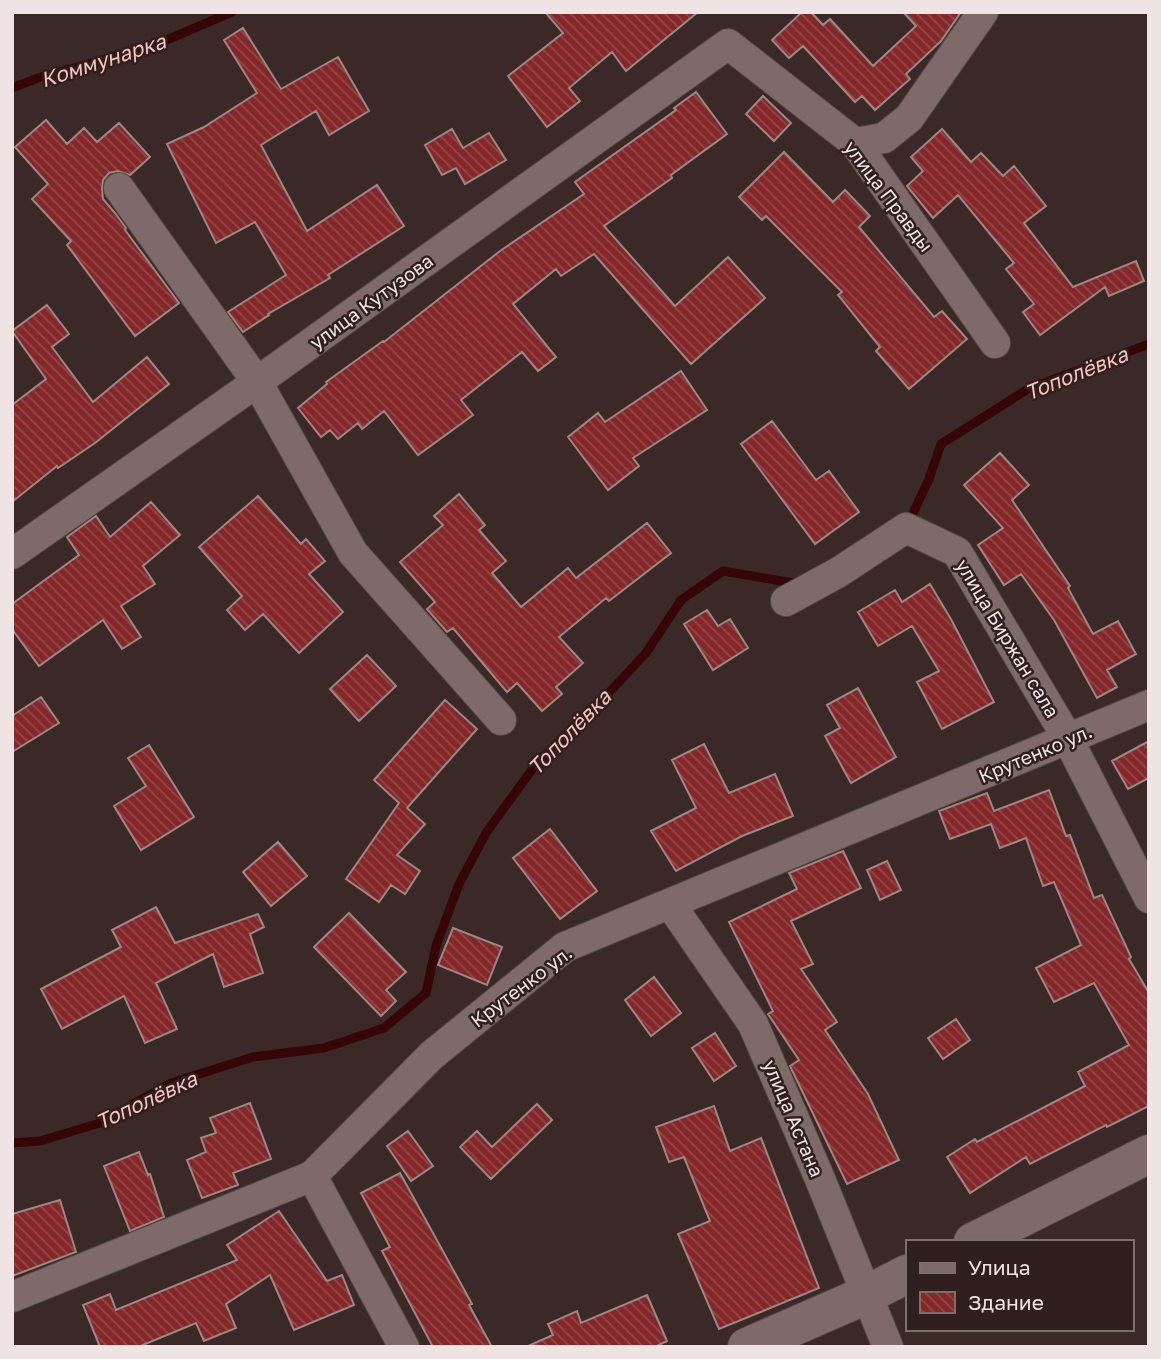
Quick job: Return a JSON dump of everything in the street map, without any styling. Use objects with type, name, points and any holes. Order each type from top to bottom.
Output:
[{"type":"street","points":[[855,143],[884,138],[909,118],[983,12]]},
{"type":"street","name":"улица Правды","points":[[728,44],[855,143],[995,343]]},
{"type":"street","name":"улица Кутузова","points":[[12,554],[728,44]]},
{"type":"street","points":[[119,188],[257,382],[353,553],[501,720]]},
{"type":"street","name":"улица Биржан сала","points":[[786,601],[839,572],[906,528],[957,552],[1068,739],[1149,898]]},
{"type":"street","name":"Крутенко ул.","points":[[12,1297],[312,1176],[432,1055],[565,947],[1149,705]]},
{"type":"street","name":"улица Астана","points":[[671,905],[753,1024],[888,1347]]},
{"type":"street","points":[[977,1240],[1149,1154]]},
{"type":"street","points":[[312,1176],[404,1347]]},
{"type":"street","points":[[747,1347],[906,1275]]},
{"type":"building","points":[[545,12],[698,12],[626,71],[612,52],[569,88],[580,101],[547,127],[508,76],[563,33]]},
{"type":"building","points":[[802,12],[811,12],[823,25],[830,19],[873,66],[916,26],[903,12],[961,12],[941,41],[906,74],[910,79],[875,110],[862,96],[855,102],[803,46],[789,58],[772,40]]},
{"type":"building","points":[[243,28],[281,89],[338,57],[369,111],[329,135],[316,111],[261,145],[307,231],[377,185],[404,226],[328,275],[330,278],[268,314],[243,332],[228,312],[286,275],[255,222],[216,243],[167,144],[204,127],[257,93],[224,40]]},
{"type":"building","points":[[696,92],[727,134],[671,175],[672,178],[604,226],[675,306],[728,257],[765,298],[691,364],[594,254],[561,276],[556,269],[513,304],[556,357],[538,371],[522,352],[461,400],[473,415],[418,455],[384,411],[362,429],[358,423],[338,439],[330,430],[321,437],[298,408],[327,384],[326,382],[384,342],[500,251],[584,194],[575,182],[676,110],[674,108]]},
{"type":"building","points":[[763,96],[791,123],[774,141],[746,114]]},
{"type":"building","points":[[46,120],[67,144],[84,128],[97,142],[119,123],[150,157],[130,175],[118,171],[109,173],[103,180],[102,189],[103,199],[179,303],[135,336],[67,245],[71,241],[32,199],[48,184],[15,147]]},
{"type":"building","points":[[452,129],[463,148],[489,133],[506,160],[465,184],[456,168],[442,175],[425,145]]},
{"type":"building","points":[[942,129],[971,162],[981,153],[1003,176],[1014,166],[1046,206],[1024,223],[1073,287],[1136,261],[1144,281],[1109,296],[1105,287],[1040,335],[1023,312],[1034,304],[1006,269],[1014,263],[958,195],[933,218],[907,186],[923,171],[911,157]]},
{"type":"building","points":[[784,152],[833,202],[845,190],[870,216],[859,227],[934,317],[942,311],[967,339],[909,389],[876,351],[880,347],[838,295],[842,292],[766,216],[762,220],[739,197]]},
{"type":"building","points":[[47,305],[69,334],[52,347],[93,402],[147,357],[169,384],[95,443],[58,468],[57,466],[12,502],[12,405],[46,379],[12,331]]},
{"type":"building","points":[[681,371],[707,410],[633,458],[639,466],[608,490],[568,437],[598,413],[605,422]]},
{"type":"building","points":[[772,421],[816,480],[829,471],[859,512],[815,544],[741,444]]},
{"type":"building","points":[[1000,453],[1029,485],[1012,500],[1070,586],[1068,588],[1093,634],[1118,621],[1136,654],[1107,670],[1117,687],[1097,698],[1054,620],[1021,574],[1004,585],[978,545],[1003,528],[964,485]]},
{"type":"building","points":[[459,494],[485,525],[479,530],[506,561],[492,573],[521,607],[568,568],[576,578],[647,523],[671,553],[609,601],[606,598],[559,637],[583,663],[556,687],[562,694],[542,711],[517,683],[507,692],[453,628],[447,632],[427,609],[435,602],[400,562],[443,525],[434,516]]},
{"type":"building","points":[[258,496],[301,544],[306,539],[325,561],[309,574],[343,612],[299,653],[263,614],[245,630],[227,610],[242,596],[199,547]]},
{"type":"building","points":[[151,502],[180,535],[143,566],[155,584],[121,606],[141,637],[122,649],[103,620],[39,666],[12,629],[12,604],[79,555],[67,537],[96,516],[110,537]]},
{"type":"building","points":[[930,584],[994,702],[942,729],[917,682],[939,671],[912,626],[878,646],[858,612],[895,590],[902,602]]},
{"type":"building","points":[[707,610],[718,626],[730,619],[748,648],[713,670],[684,624]]},
{"type":"building","points":[[367,655],[396,686],[359,721],[330,689]]},
{"type":"building","points":[[858,688],[896,757],[851,783],[825,736],[840,728],[827,705]]},
{"type":"building","points":[[41,697],[59,723],[12,752],[12,716]]},
{"type":"building","points":[[445,700],[477,729],[407,808],[425,824],[397,855],[420,871],[405,894],[391,885],[379,902],[346,879],[399,803],[374,780]]},
{"type":"building","points":[[1149,741],[1149,778],[1128,789],[1112,761]]},
{"type":"building","points":[[704,744],[729,793],[775,774],[793,816],[742,836],[676,871],[651,831],[696,808],[672,760]]},
{"type":"building","points":[[149,745],[194,817],[141,850],[114,806],[146,786],[128,758]]},
{"type":"building","points":[[1049,790],[1094,898],[1102,895],[1131,957],[1129,959],[1149,993],[1149,1106],[1030,1164],[1026,1157],[970,1193],[947,1157],[975,1139],[977,1142],[1085,1086],[1078,1072],[1129,1045],[1094,983],[1054,1002],[1036,968],[1081,945],[1054,882],[1043,886],[1026,838],[1000,848],[991,824],[950,839],[939,811],[987,793],[994,811]]},
{"type":"building","points":[[550,829],[597,891],[560,919],[513,858]]},
{"type":"building","points":[[278,842],[307,876],[271,906],[243,872]]},
{"type":"building","points":[[843,851],[861,888],[791,921],[813,964],[801,969],[837,1022],[825,1030],[868,1094],[899,1160],[847,1184],[790,1066],[799,1060],[768,1014],[773,1011],[729,922],[797,889],[789,873]]},
{"type":"building","points":[[887,861],[901,890],[880,900],[867,870]]},
{"type":"building","points":[[156,907],[175,943],[258,914],[264,927],[250,934],[263,973],[224,987],[213,954],[156,983],[177,1029],[145,1043],[124,996],[62,1029],[41,989],[121,947],[112,930]]},
{"type":"building","points":[[349,913],[406,972],[386,990],[396,1001],[381,1016],[314,947]]},
{"type":"building","points":[[453,928],[502,947],[487,985],[438,965]]},
{"type":"building","points":[[654,977],[681,1013],[651,1036],[625,1000]]},
{"type":"building","points":[[956,1019],[970,1040],[943,1059],[928,1038]]},
{"type":"building","points":[[715,1033],[736,1066],[714,1081],[692,1048]]},
{"type":"building","points":[[250,1103],[271,1159],[233,1173],[238,1185],[202,1198],[187,1160],[206,1152],[201,1138],[216,1133],[210,1118]]},
{"type":"building","points":[[537,1104],[552,1120],[491,1179],[460,1147],[477,1131],[492,1147]]},
{"type":"building","points":[[714,1106],[730,1151],[761,1138],[819,1288],[719,1329],[678,1234],[710,1221],[684,1157],[669,1162],[656,1127]]},
{"type":"building","points":[[408,1131],[433,1166],[411,1181],[387,1146]]},
{"type":"building","points":[[139,1152],[148,1175],[150,1174],[164,1217],[130,1231],[104,1166]]},
{"type":"building","points":[[400,1173],[472,1304],[469,1305],[492,1347],[433,1347],[382,1251],[390,1247],[361,1193]]},
{"type":"building","points":[[60,1200],[76,1252],[12,1276],[12,1214]]},
{"type":"building","points":[[279,1211],[327,1281],[342,1275],[354,1305],[294,1330],[270,1275],[226,1304],[236,1328],[204,1341],[196,1323],[138,1347],[100,1347],[83,1305],[110,1294],[116,1310],[237,1260],[227,1245]]},
{"type":"building","points":[[647,1295],[667,1341],[655,1347],[526,1347],[553,1335],[548,1324],[577,1311],[581,1323]]},
{"type":"waterway","name":"Коммунарка","points":[[12,88],[155,45],[232,12]]},
{"type":"waterway","name":"Тополёвка","points":[[907,526],[929,479],[941,444],[1028,389],[1149,344]]},
{"type":"waterway","name":"Тополёвка","points":[[12,1143],[40,1141],[100,1123],[171,1083],[253,1057],[324,1048],[384,1028],[426,993],[436,946],[459,884],[486,833],[536,764],[588,715],[646,653],[681,600],[723,571],[793,583],[801,581]]}]
